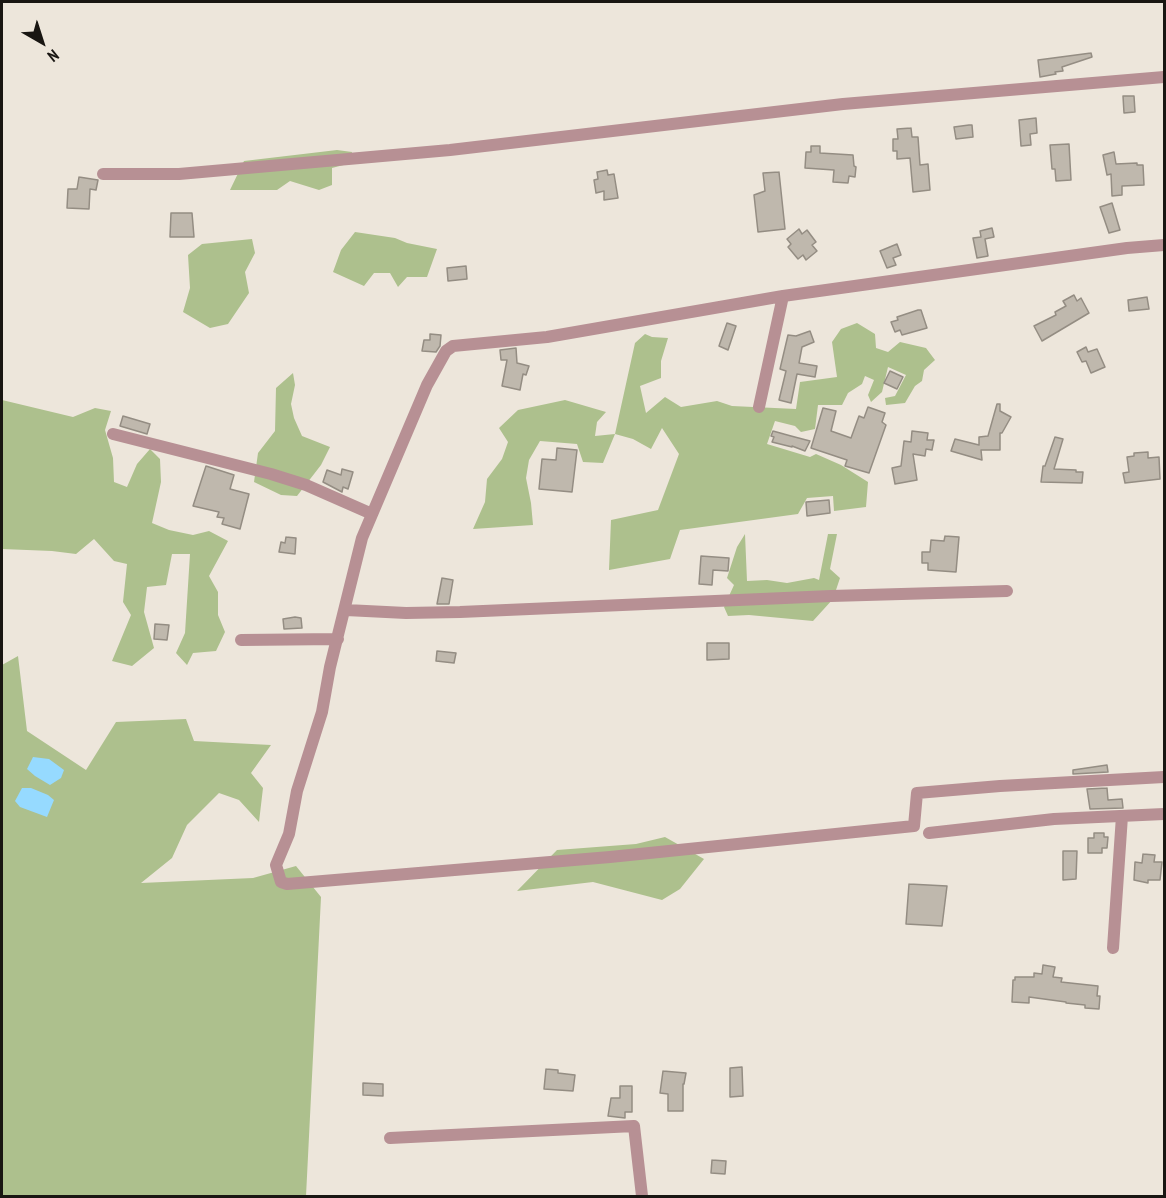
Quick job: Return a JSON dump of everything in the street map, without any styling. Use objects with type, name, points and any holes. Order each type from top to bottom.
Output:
[{"type":"street","points":[[103,174],[179,174],[450,150],[843,104],[1164,77]]},
{"type":"street","points":[[1164,245],[1127,248],[783,296],[547,337],[453,346],[446,351],[427,385],[363,538],[322,712],[297,790],[289,834],[276,865],[281,882],[287,884],[610,856],[914,826],[917,793],[1164,777]]},
{"type":"street","points":[[759,407],[783,296]]},
{"type":"street","points":[[113,434],[271,474],[306,485],[372,514]]},
{"type":"street","points":[[346,610],[406,613],[460,612],[1007,591]]},
{"type":"street","points":[[241,640],[338,639]]},
{"type":"street","points":[[929,833],[1053,819],[1164,814]]},
{"type":"street","points":[[1113,948],[1122,816]]},
{"type":"street","points":[[390,1138],[634,1126],[642,1197]]},
{"type":"green space","points":[[337,150],[352,152],[351,163],[332,168],[332,185],[319,190],[290,181],[277,190],[230,190],[244,161]]},
{"type":"green space","points":[[355,232],[395,238],[437,249],[427,277],[407,277],[398,287],[390,273],[374,273],[364,286],[333,272],[341,250]]},
{"type":"green space","points":[[252,239],[255,253],[245,272],[249,293],[228,324],[210,328],[183,312],[190,288],[188,255],[202,244]]},
{"type":"green space","points":[[857,323],[875,334],[876,348],[888,352],[900,342],[926,348],[935,360],[924,370],[922,381],[915,386],[905,403],[886,405],[885,398],[895,396],[906,375],[888,367],[882,392],[871,402],[868,395],[874,380],[865,376],[862,384],[848,393],[842,405],[818,405],[815,429],[801,432],[795,426],[775,421],[767,444],[810,457],[816,454],[841,465],[868,482],[866,507],[834,511],[833,496],[807,498],[798,514],[680,530],[670,559],[609,570],[611,520],[658,510],[679,454],[662,428],[651,449],[633,439],[615,434],[635,343],[645,334],[668,338],[661,361],[661,378],[640,386],[646,413],[665,397],[681,407],[717,401],[732,406],[796,409],[800,382],[837,377],[832,342],[841,329]]},
{"type":"green space","points":[[293,373],[295,385],[291,404],[302,436],[330,447],[321,465],[297,496],[281,495],[254,482],[258,453],[275,431],[276,388]]},
{"type":"green space","points":[[2,400],[73,417],[95,408],[111,411],[105,430],[113,458],[114,482],[127,487],[137,464],[150,449],[160,459],[161,482],[152,523],[169,530],[193,535],[209,531],[228,541],[209,576],[218,592],[218,615],[225,632],[216,651],[193,653],[187,665],[176,653],[185,633],[190,554],[172,554],[166,585],[147,587],[144,612],[154,648],[132,666],[112,661],[131,615],[123,602],[127,564],[114,561],[94,539],[76,554],[2,549]]},
{"type":"green space","points":[[565,400],[606,412],[597,422],[595,436],[615,434],[603,463],[583,462],[577,444],[540,441],[529,460],[526,478],[533,525],[473,529],[485,502],[487,479],[502,459],[508,442],[499,428],[518,410]]},
{"type":"green space","points":[[745,534],[747,581],[767,580],[787,583],[814,578],[819,580],[828,534],[837,534],[830,569],[840,578],[833,599],[813,621],[749,615],[728,616],[724,607],[734,585],[727,578],[737,547]]},
{"type":"green space","points":[[18,656],[27,731],[86,770],[116,722],[186,719],[194,741],[271,745],[251,773],[263,788],[259,822],[239,800],[219,793],[187,825],[172,858],[141,883],[253,878],[296,866],[321,897],[306,1196],[2,1196],[2,665]]},
{"type":"green space","points":[[665,837],[704,859],[680,889],[662,900],[593,882],[517,891],[557,850],[636,844]]},
{"type":"water","points":[[33,757],[49,759],[64,770],[61,778],[50,785],[35,776],[27,769]]},
{"type":"water","points":[[22,788],[31,788],[54,800],[47,817],[20,807],[15,801]]},
{"type":"building","points":[[1091,53],[1092,57],[1062,67],[1063,71],[1040,77],[1038,60]]},
{"type":"building","points":[[1123,96],[1134,96],[1135,112],[1124,113]]},
{"type":"building","points":[[1036,118],[1037,133],[1030,134],[1031,145],[1021,146],[1019,120]]},
{"type":"building","points":[[972,125],[973,137],[956,139],[954,127]]},
{"type":"building","points":[[911,128],[912,137],[918,137],[920,165],[928,164],[930,190],[913,192],[910,158],[897,159],[897,151],[893,151],[893,139],[898,139],[897,129]]},
{"type":"building","points":[[1069,144],[1071,180],[1056,181],[1055,169],[1052,169],[1050,145]]},
{"type":"building","points":[[811,146],[820,146],[820,153],[853,155],[856,167],[855,177],[849,176],[848,183],[833,182],[834,170],[805,168],[806,152],[811,152]]},
{"type":"building","points":[[1114,152],[1116,164],[1143,165],[1144,185],[1122,186],[1122,195],[1112,196],[1111,174],[1107,175],[1103,155]]},
{"type":"building","points":[[607,170],[608,175],[614,174],[618,198],[604,200],[604,191],[596,193],[594,180],[598,179],[597,172]]},
{"type":"building","points":[[779,172],[785,229],[758,232],[754,195],[765,191],[763,173]]},
{"type":"building","points":[[79,177],[98,180],[96,190],[90,189],[89,209],[67,208],[68,189],[77,189]]},
{"type":"building","points":[[1112,203],[1120,230],[1109,233],[1100,207]]},
{"type":"building","points":[[171,213],[192,213],[194,237],[170,237]]},
{"type":"building","points":[[992,228],[994,237],[985,239],[988,256],[977,258],[973,238],[981,237],[980,231]]},
{"type":"building","points":[[799,229],[802,234],[807,230],[816,242],[812,245],[817,251],[806,260],[803,255],[798,259],[788,247],[791,244],[787,239]]},
{"type":"building","points":[[897,244],[901,255],[893,258],[896,265],[887,268],[880,251]]},
{"type":"building","points":[[466,266],[467,279],[448,281],[447,268]]},
{"type":"building","points":[[1074,295],[1077,301],[1081,298],[1089,313],[1042,341],[1034,326],[1056,315],[1055,312],[1066,306],[1063,301]]},
{"type":"building","points":[[1147,297],[1149,309],[1129,311],[1128,300]]},
{"type":"building","points":[[921,310],[927,328],[902,335],[900,330],[895,332],[891,322],[898,320],[897,317]]},
{"type":"building","points":[[727,323],[736,326],[728,350],[719,346]]},
{"type":"building","points":[[810,331],[814,342],[802,347],[799,363],[817,366],[815,377],[797,374],[791,403],[779,400],[786,371],[780,369],[788,335],[796,336]]},
{"type":"building","points":[[430,334],[441,335],[440,346],[436,352],[422,351],[424,340],[430,340]]},
{"type":"building","points":[[1086,347],[1088,352],[1097,349],[1105,367],[1091,373],[1086,361],[1082,362],[1077,352]]},
{"type":"building","points":[[516,348],[517,363],[529,366],[526,375],[523,374],[520,390],[502,386],[507,360],[501,360],[500,350]]},
{"type":"building","points":[[890,371],[903,377],[897,389],[884,383]]},
{"type":"building","points":[[997,404],[1000,404],[1000,411],[1011,417],[1000,433],[1000,450],[981,450],[982,460],[951,451],[955,439],[979,445],[979,437],[988,436]]},
{"type":"building","points":[[868,407],[885,413],[882,422],[886,425],[869,473],[845,466],[847,460],[811,448],[823,408],[836,411],[831,431],[851,438],[859,416],[864,418]]},
{"type":"building","points":[[123,416],[150,424],[147,434],[120,426]]},
{"type":"building","points":[[773,431],[810,441],[805,451],[772,442]]},
{"type":"building","points":[[912,431],[928,433],[927,440],[934,440],[932,450],[926,449],[925,456],[913,454],[917,480],[895,484],[892,468],[901,466],[904,441],[911,442]]},
{"type":"building","points":[[1055,437],[1063,439],[1054,469],[1083,472],[1082,483],[1041,482],[1043,466],[1045,466]]},
{"type":"building","points":[[557,448],[577,450],[572,492],[539,489],[542,459],[556,460]]},
{"type":"building","points":[[1148,452],[1148,458],[1159,457],[1160,479],[1125,483],[1123,473],[1129,472],[1127,457],[1134,456],[1134,453]]},
{"type":"building","points":[[206,466],[234,475],[230,489],[249,494],[240,529],[222,524],[224,518],[217,517],[219,512],[193,506]]},
{"type":"building","points":[[342,469],[353,472],[348,489],[343,487],[342,492],[323,482],[327,470],[341,475]]},
{"type":"building","points":[[829,500],[830,513],[807,516],[806,502]]},
{"type":"building","points":[[945,536],[959,537],[956,572],[928,570],[928,563],[922,563],[922,552],[930,552],[931,540],[944,541]]},
{"type":"building","points":[[286,537],[296,538],[295,554],[279,552],[281,542],[285,543]]},
{"type":"building","points":[[701,556],[729,558],[728,571],[713,570],[712,585],[699,584]]},
{"type":"building","points":[[442,578],[453,580],[449,604],[437,604]]},
{"type":"building","points":[[301,618],[302,628],[284,629],[283,619]]},
{"type":"building","points":[[155,624],[169,625],[167,640],[154,639]]},
{"type":"building","points":[[707,643],[729,643],[729,659],[707,660]]},
{"type":"building","points":[[437,651],[456,653],[454,663],[436,661]]},
{"type":"building","points":[[1107,765],[1108,772],[1073,774],[1073,770]]},
{"type":"building","points":[[1107,788],[1108,800],[1122,799],[1123,808],[1090,809],[1087,789]]},
{"type":"building","points":[[1094,833],[1104,833],[1104,837],[1108,837],[1107,848],[1102,848],[1102,853],[1088,853],[1088,838],[1094,838]]},
{"type":"building","points":[[1063,851],[1077,851],[1076,879],[1063,880]]},
{"type":"building","points":[[1143,854],[1155,855],[1154,862],[1162,862],[1160,880],[1148,880],[1148,883],[1134,880],[1135,862],[1142,863]]},
{"type":"building","points":[[909,884],[947,886],[942,926],[906,924]]},
{"type":"building","points":[[1043,965],[1055,967],[1053,977],[1062,978],[1061,982],[1098,986],[1099,1009],[1029,997],[1029,1003],[1012,1002],[1015,977],[1034,977],[1034,973],[1042,974]]},
{"type":"building","points":[[742,1067],[743,1096],[730,1097],[730,1068]]},
{"type":"building","points":[[546,1069],[575,1075],[573,1091],[544,1089]]},
{"type":"building","points":[[663,1071],[686,1073],[683,1084],[683,1111],[668,1111],[668,1094],[660,1093]]},
{"type":"building","points":[[363,1083],[383,1084],[383,1096],[363,1095]]},
{"type":"building","points":[[620,1086],[632,1086],[632,1112],[625,1112],[625,1118],[608,1116],[611,1098],[620,1098]]},
{"type":"building","points":[[712,1160],[726,1161],[725,1174],[711,1173]]}]
